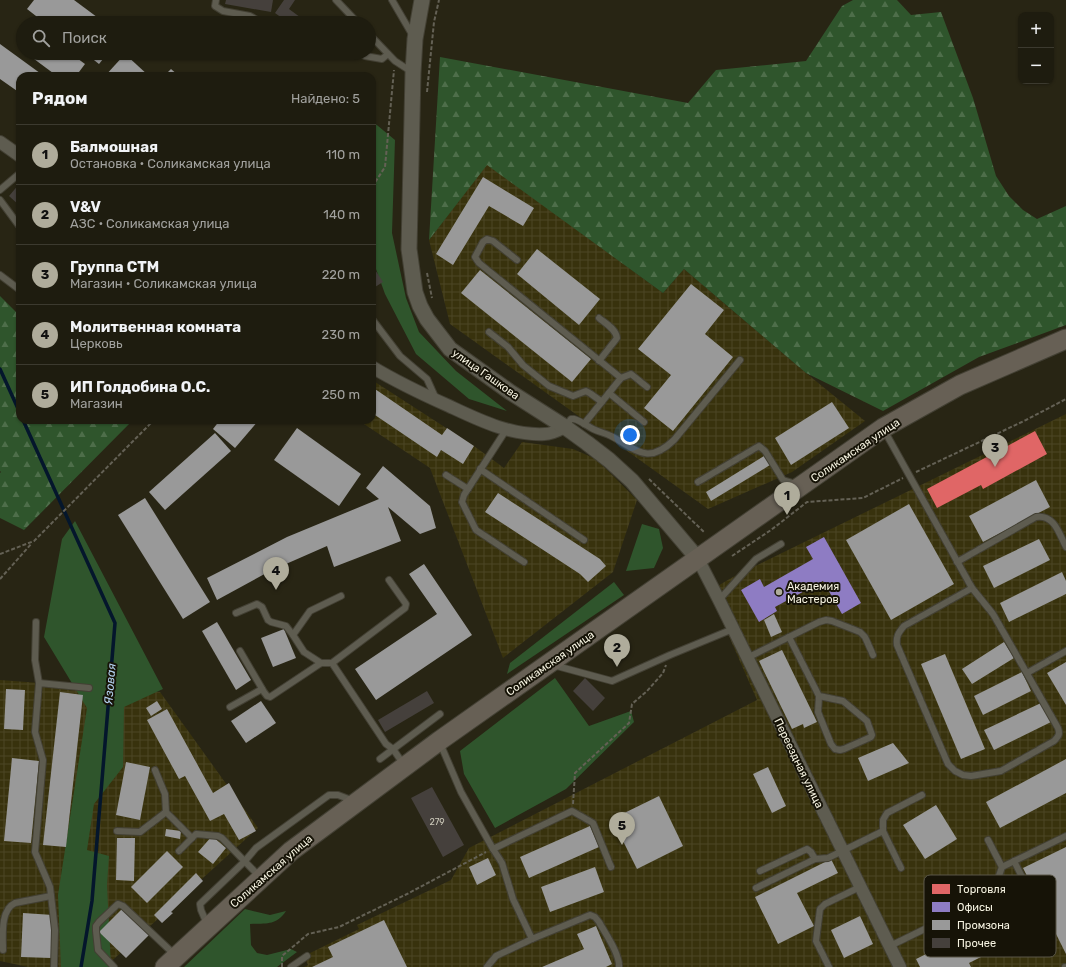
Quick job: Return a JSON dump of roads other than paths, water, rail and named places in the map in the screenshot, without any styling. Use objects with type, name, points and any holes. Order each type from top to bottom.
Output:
[{"type":"main road","name":"Соликамская улица","points":[[170,962],[291,850],[439,741],[883,428],[960,385],[1066,339]]},
{"type":"street","name":"улица Гашкова","points":[[422,0],[415,39],[413,73],[409,249],[414,286],[420,306],[427,320],[450,349],[510,392],[565,427],[609,460],[632,480],[698,559]]},
{"type":"street","points":[[0,142],[16,153]]},
{"type":"street","points":[[376,369],[437,401],[506,430],[530,434],[547,434],[565,427]]},
{"type":"street","name":"Переездная улица","points":[[698,559],[900,967]]},
{"type":"lane","points":[[216,0],[216,6],[223,11],[250,16]]},
{"type":"lane","points":[[336,0],[350,16]]},
{"type":"lane","points":[[392,0],[415,39]]},
{"type":"lane","points":[[376,41],[395,61],[413,73]]},
{"type":"lane","points":[[376,58],[382,59],[388,54]]},
{"type":"lane","points":[[0,190],[16,176]]},
{"type":"lane","points":[[0,200],[16,222]]},
{"type":"lane","points":[[517,260],[487,238],[483,242],[475,257],[479,263],[621,378]]},
{"type":"lane","points":[[0,275],[16,287]]},
{"type":"lane","points":[[599,318],[614,330],[617,334],[617,338],[599,361]]},
{"type":"lane","points":[[376,324],[400,356],[427,379],[437,401]]},
{"type":"lane","points":[[489,332],[508,347],[523,364],[549,386],[573,396],[583,392],[589,392],[602,402]]},
{"type":"lane","points":[[565,427],[571,419],[574,419],[635,450],[646,454],[657,453],[666,448],[674,440],[740,360]]},
{"type":"lane","points":[[584,424],[621,378],[631,374],[647,387]]},
{"type":"lane","points":[[609,393],[644,422]]},
{"type":"lane","points":[[883,428],[972,588],[993,614],[1058,728],[1058,737],[1001,771],[971,776],[963,775],[955,771],[948,764],[897,645],[896,639],[904,626],[972,588]]},
{"type":"lane","points":[[506,430],[468,488],[462,498],[462,502],[476,530],[524,562]]},
{"type":"lane","points":[[698,482],[759,446],[764,451],[783,480],[803,485]]},
{"type":"lane","points":[[480,469],[584,540]]},
{"type":"lane","points":[[446,474],[468,488]]},
{"type":"lane","points":[[957,562],[1036,517],[1043,516],[1049,518],[1055,525],[1066,547]]},
{"type":"lane","points":[[719,600],[756,559],[781,544]]},
{"type":"lane","points":[[236,613],[257,604],[262,607],[271,622],[286,626],[304,652],[321,663],[332,663],[405,608],[406,604],[404,600],[389,580]]},
{"type":"lane","points":[[293,635],[310,612],[341,596]]},
{"type":"lane","points":[[747,658],[819,622],[826,620],[860,632],[873,655]]},
{"type":"lane","points":[[36,622],[35,660],[39,683],[35,732],[43,760],[35,852],[50,887],[55,930],[54,967]]},
{"type":"lane","points":[[549,664],[612,681],[733,629]]},
{"type":"lane","points":[[789,637],[819,696],[818,712],[831,744],[835,749],[844,749],[871,737],[872,735],[867,721],[843,701],[819,696]]},
{"type":"lane","points":[[240,651],[262,689],[267,696],[270,697],[321,663]]},
{"type":"lane","points":[[1027,673],[1066,651]]},
{"type":"lane","points":[[332,663],[386,744],[393,749],[405,766]]},
{"type":"lane","points":[[39,683],[89,688]]},
{"type":"lane","points":[[230,707],[262,689]]},
{"type":"lane","points":[[380,759],[440,714]]},
{"type":"lane","points":[[439,741],[461,792],[502,863],[513,899],[532,939]]},
{"type":"lane","points":[[155,770],[165,794],[166,812],[192,838]]},
{"type":"lane","points":[[208,927],[200,904],[245,861],[256,848],[329,795],[338,795],[357,802]]},
{"type":"lane","points":[[901,868],[883,831],[883,820],[887,813],[922,795]]},
{"type":"lane","points":[[493,849],[572,811],[593,823],[611,867]]},
{"type":"lane","points":[[117,831],[140,832],[166,812]]},
{"type":"lane","points":[[756,888],[814,859],[828,858],[883,831]]},
{"type":"lane","points":[[179,851],[198,833],[218,836],[262,878]]},
{"type":"lane","points":[[999,875],[1002,867],[1066,836]]},
{"type":"lane","points":[[988,840],[1002,867]]},
{"type":"lane","points":[[760,871],[807,849],[811,852],[814,859]]},
{"type":"lane","points":[[1014,861],[1021,875]]},
{"type":"lane","points":[[829,967],[816,941],[820,909],[825,904],[860,887]]},
{"type":"lane","points":[[3,950],[4,916],[10,905],[51,896]]},
{"type":"lane","points":[[114,967],[98,950],[96,926],[118,904],[123,906],[170,962]]},
{"type":"lane","points":[[487,967],[500,954],[590,915],[595,917],[599,922],[619,961],[619,967]]},
{"type":"lane","points":[[890,946],[924,929]]},
{"type":"lane","points":[[291,967],[307,956]]},
{"type":"waterway","name":"Язовая","points":[[0,369],[16,404]]},
{"type":"waterway","name":"Язовая","points":[[25,424],[115,623],[92,901],[81,967]]},
{"type":"place","name":"Группа СТМ","points":[[995,467]]},
{"type":"place","name":"Балмошная","points":[[787,515]]},
{"type":"place","name":"Молитвенная комната","points":[[276,590]]},
{"type":"place","name":"Академия Мастеров","points":[[779,592]]},
{"type":"place","name":"V&V","points":[[617,667]]},
{"type":"place","name":"ИП Голдобина О.С.","points":[[622,845]]}]
